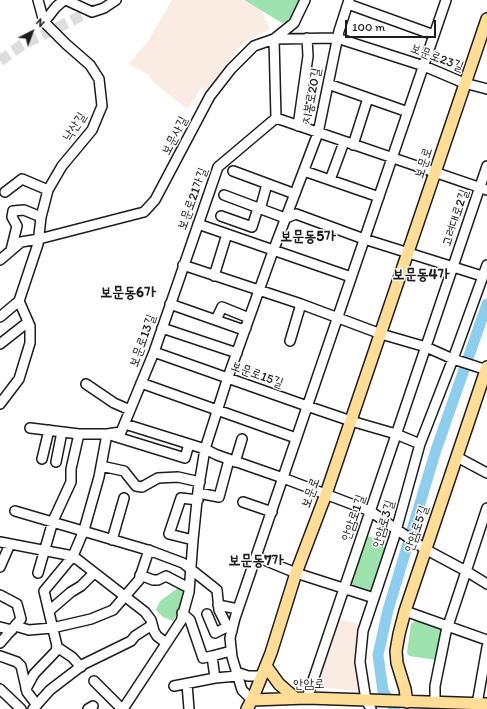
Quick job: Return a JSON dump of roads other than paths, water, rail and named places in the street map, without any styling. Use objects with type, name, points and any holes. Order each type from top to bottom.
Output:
[{"type":"main road","name":"보문로","points":[[243,709],[249,704],[264,671],[296,573],[326,494],[409,253],[464,83],[487,19]]},
{"type":"main road","name":"안암로5길","points":[[410,705],[397,663],[396,651],[399,634],[425,549],[487,369]]},
{"type":"main road","points":[[264,671],[295,698]]},
{"type":"main road","name":"안암로","points":[[249,704],[295,698],[307,698],[369,705],[410,705]]},
{"type":"main road","points":[[410,705],[435,702],[482,704]]},
{"type":"street","name":"낙산길","points":[[19,301],[39,239],[41,217],[48,190],[62,166],[92,130],[102,106],[99,79],[90,65],[44,22],[38,0]]},
{"type":"street","points":[[44,22],[56,6],[65,0],[92,12],[104,8],[116,0]]},
{"type":"street","name":"보문사길","points":[[0,260],[21,242],[39,239],[144,212],[158,195],[210,96],[231,69],[254,46],[274,39],[294,23],[305,0]]},
{"type":"street","points":[[249,704],[236,674],[231,651],[230,629],[257,557],[296,438],[446,0]]},
{"type":"street","points":[[348,2],[434,35]]},
{"type":"street","name":"지봉로20길","points":[[122,709],[181,621],[190,588],[190,568],[193,540],[205,449],[273,250],[318,133],[337,38],[348,2]]},
{"type":"street","points":[[298,126],[308,56],[307,38]]},
{"type":"street","name":"보문로23길","points":[[274,39],[337,38],[424,66],[464,83]]},
{"type":"street","points":[[274,39],[276,118],[483,189]]},
{"type":"street","points":[[464,83],[487,89]]},
{"type":"street","points":[[328,84],[408,112]]},
{"type":"street","points":[[353,145],[368,98]]},
{"type":"street","name":"보문로21가길","points":[[183,265],[218,167],[276,118]]},
{"type":"street","points":[[330,180],[344,142]]},
{"type":"street","name":"고려대로2길","points":[[426,347],[453,267],[483,189],[487,166]]},
{"type":"street","points":[[233,171],[295,194]]},
{"type":"street","points":[[304,171],[379,197]]},
{"type":"street","points":[[5,192],[22,179],[48,190]]},
{"type":"street","points":[[221,216],[252,227],[267,184]]},
{"type":"street","points":[[224,195],[286,218],[296,214],[364,239],[482,276]]},
{"type":"street","points":[[11,250],[17,226],[12,217],[13,212],[24,210],[41,217]]},
{"type":"street","points":[[198,224],[351,277]]},
{"type":"street","points":[[214,276],[227,234]]},
{"type":"street","points":[[183,265],[301,304],[381,334],[426,347],[453,360],[487,369]]},
{"type":"street","name":"보문로13길","points":[[125,424],[154,352],[183,265]]},
{"type":"street","name":"안암로3길","points":[[369,705],[360,662],[363,631],[396,529],[420,444],[453,360],[487,265]]},
{"type":"street","points":[[0,316],[19,301],[30,326],[30,343],[19,379],[0,404]]},
{"type":"street","points":[[170,304],[241,330],[246,328]]},
{"type":"street","points":[[290,341],[301,304]]},
{"type":"street","points":[[216,320],[222,306],[249,318]]},
{"type":"street","points":[[0,344],[28,322]]},
{"type":"street","points":[[162,328],[237,353]]},
{"type":"street","name":"안암로1길","points":[[307,698],[426,347]]},
{"type":"street","name":"보문로15길","points":[[154,352],[351,421]]},
{"type":"street","points":[[142,383],[296,438]]},
{"type":"street","points":[[86,384],[114,403],[130,410]]},
{"type":"street","points":[[351,421],[396,434],[420,444]]},
{"type":"street","points":[[30,428],[79,434],[107,434],[121,432],[125,424],[205,449],[232,461],[283,478],[370,511],[425,549],[487,584]]},
{"type":"street","points":[[42,459],[49,430]]},
{"type":"street","points":[[56,462],[62,432]]},
{"type":"street","points":[[38,573],[53,521],[71,482],[71,469],[79,434]]},
{"type":"street","points":[[107,434],[185,458],[190,444]]},
{"type":"street","points":[[26,689],[34,674],[56,651],[57,647],[44,591],[73,556],[84,530],[101,466],[107,434]]},
{"type":"street","points":[[193,540],[169,534],[181,498],[219,497],[232,461],[242,440]]},
{"type":"street","points":[[457,457],[487,473]]},
{"type":"street","points":[[101,466],[124,471],[136,486],[142,487],[158,478],[178,477],[200,482]]},
{"type":"street","points":[[112,540],[124,498]]},
{"type":"street","points":[[243,502],[272,512]]},
{"type":"street","points":[[435,702],[435,686],[448,625],[487,508]]},
{"type":"street","points":[[15,511],[149,550],[183,563],[217,590],[218,605],[230,629]]},
{"type":"street","points":[[0,542],[73,556],[145,612],[157,636],[166,643]]},
{"type":"street","points":[[0,566],[10,544]]},
{"type":"street","points":[[0,627],[29,630],[52,628],[90,620],[113,610],[139,580],[149,550]]},
{"type":"street","points":[[257,557],[296,573],[374,598]]},
{"type":"street","points":[[49,611],[71,592],[81,586],[94,573]]},
{"type":"street","points":[[140,575],[153,580],[158,580],[166,576],[190,588]]},
{"type":"street","points":[[0,595],[17,604],[21,619],[0,643]]},
{"type":"street","points":[[218,605],[238,609]]},
{"type":"street","points":[[405,611],[487,640]]},
{"type":"street","points":[[182,613],[190,620],[203,658],[231,651]]},
{"type":"street","points":[[206,614],[215,632],[230,629]]},
{"type":"street","points":[[0,656],[17,662],[21,666],[27,692],[35,707],[50,690],[81,666],[131,641],[135,636],[152,625]]},
{"type":"street","points":[[57,647],[72,657],[81,666]]},
{"type":"street","points":[[482,704],[487,647]]},
{"type":"street","points":[[212,656],[215,678]]},
{"type":"street","points":[[174,686],[236,674],[250,677],[264,671]]},
{"type":"street","points":[[94,681],[122,709]]},
{"type":"street","points":[[186,684],[189,709]]},
{"type":"street","points":[[0,689],[21,709]]},
{"type":"waterway","points":[[395,709],[383,691],[378,655],[388,610],[436,450],[487,304]]},
{"type":"tunnel","points":[[0,61],[22,45],[99,7]]},
{"type":"district","name":"보문동5가","points":[[308,237]]},
{"type":"district","name":"보문동4가","points":[[421,275]]},
{"type":"district","name":"보문동6가","points":[[128,293]]},
{"type":"district","name":"보문동7가","points":[[256,561]]}]
